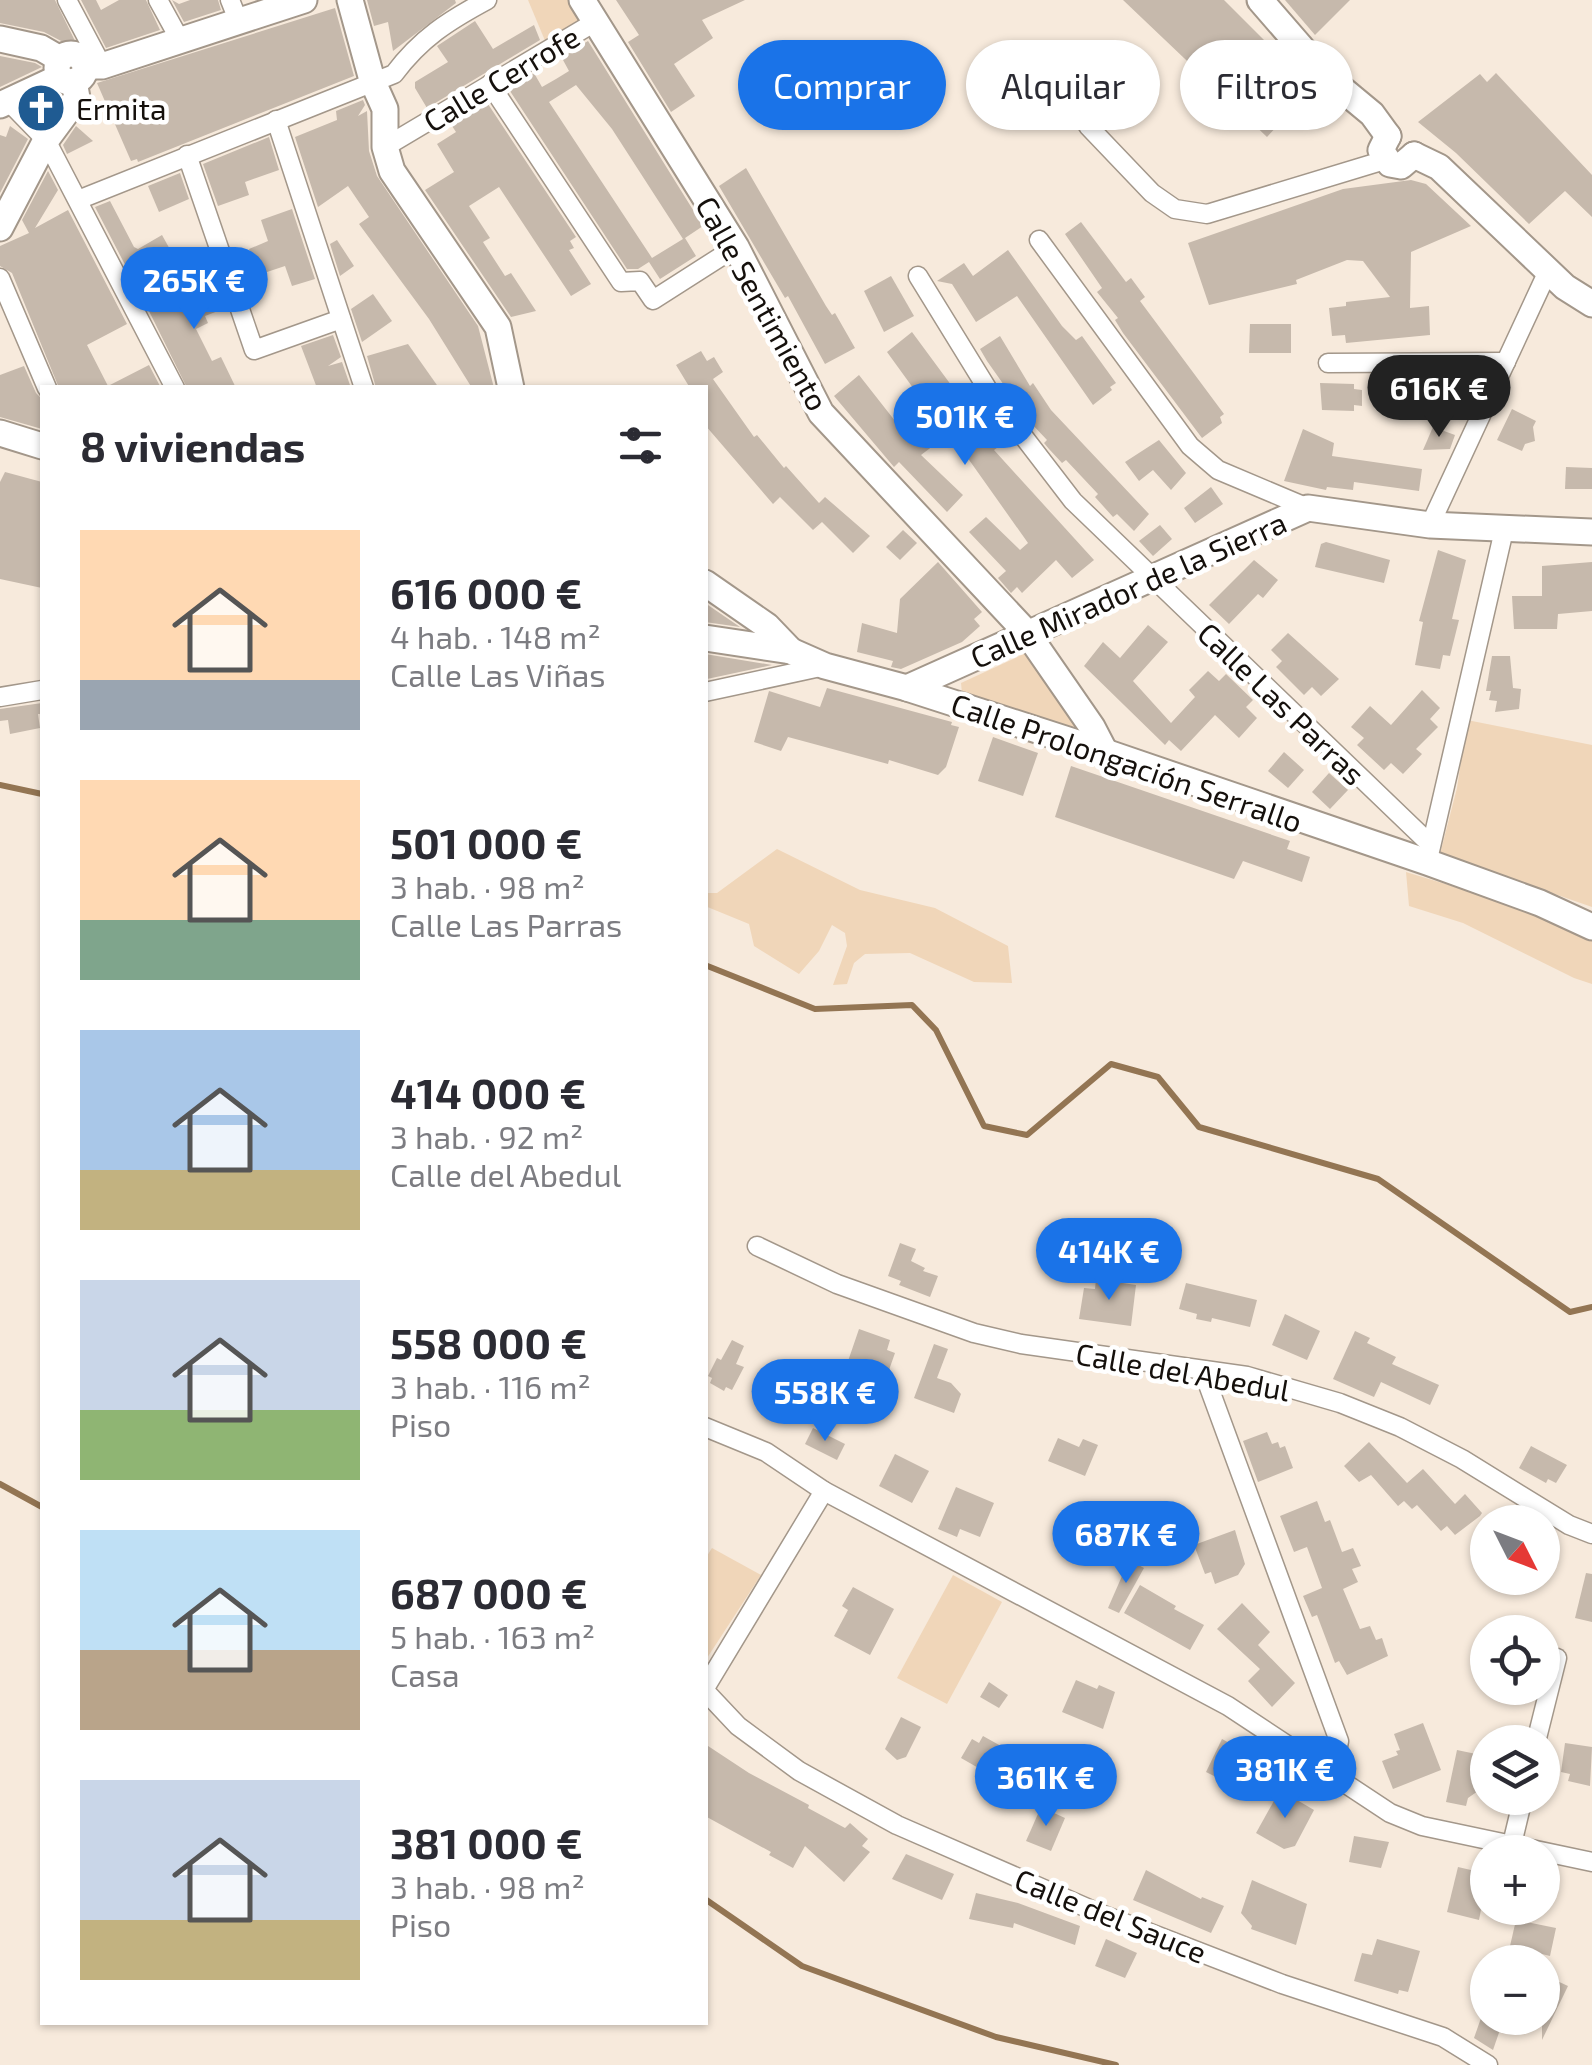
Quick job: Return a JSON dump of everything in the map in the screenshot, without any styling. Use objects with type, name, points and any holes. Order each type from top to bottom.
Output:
[{"type":"street","points":[[0,228],[46,140],[77,98],[67,0]]},
{"type":"street","points":[[158,0],[180,40]]},
{"type":"street","points":[[174,385],[46,140],[5,104],[76,70],[180,40],[234,10],[304,0]]},
{"type":"street","points":[[350,0],[372,80],[385,109],[385,147],[392,171],[498,328],[510,385]]},
{"type":"street","points":[[78,200],[394,74],[416,45],[487,0]]},
{"type":"street","points":[[1260,0],[1325,75],[1372,114],[1386,148]]},
{"type":"street","name":"Calle Cerrofe","points":[[385,147],[490,84],[588,11]]},
{"type":"street","name":"Calle Sentimiento","points":[[588,11],[736,248],[821,413],[1027,633],[1105,752]]},
{"type":"street","points":[[0,39],[41,48],[76,70]]},
{"type":"street","points":[[490,84],[620,282],[640,281],[653,300],[736,248]]},
{"type":"street","points":[[276,120],[363,385]]},
{"type":"street","points":[[1092,130],[1152,193],[1175,209],[1207,214],[1386,148],[1397,132],[1408,135],[1414,144],[1414,155],[1438,167],[1548,271],[1592,304]]},
{"type":"street","points":[[187,155],[254,350],[342,319]]},
{"type":"street","points":[[1039,240],[1190,446],[1218,470],[1308,508]]},
{"type":"street","points":[[1430,525],[1548,271]]},
{"type":"street","name":"Calle Las Parras","points":[[918,276],[990,393],[1073,501],[1429,853]]},
{"type":"street","points":[[0,278],[46,385]]},
{"type":"street","points":[[1328,363],[1506,362]]},
{"type":"street","points":[[0,433],[40,445]]},
{"type":"street","name":"Calle Mirador de la Sierra","points":[[907,688],[1308,508],[1430,525],[1592,532]]},
{"type":"street","points":[[1429,853],[1504,530]]},
{"type":"street","points":[[708,584],[767,626],[791,651]]},
{"type":"street","points":[[708,638],[791,651]]},
{"type":"street","name":"Calle Prolongación Serrallo","points":[[791,651],[825,666],[907,688],[1429,853],[1592,927]]},
{"type":"street","points":[[708,691],[825,666]]},
{"type":"street","points":[[0,697],[40,690]]},
{"type":"street","name":"Calle del Abedul","points":[[758,1246],[837,1284],[974,1333],[1021,1344],[1266,1381],[1340,1402],[1462,1459],[1570,1525],[1592,1534]]},
{"type":"street","points":[[1203,1372],[1339,1741],[1332,1772]]},
{"type":"street","points":[[708,1428],[766,1452],[824,1491],[1228,1706],[1390,1812],[1422,1826],[1470,1836]]},
{"type":"street","points":[[708,1685],[824,1491]]},
{"type":"street","name":"Calle del Sauce","points":[[708,1693],[738,1726],[799,1771],[897,1825],[1101,1914],[1282,1984],[1442,2037],[1488,2065]]},
{"type":"street","points":[[1560,1855],[1592,1862]]},
{"type":"shaded area","points":[[528,0],[577,0],[587,20],[546,43]]},
{"type":"shaded area","points":[[1028,652],[1079,721],[1074,729],[962,693],[961,683]]},
{"type":"shaded area","points":[[1467,720],[1592,745],[1592,907],[1440,854],[1457,788]]},
{"type":"shaded area","points":[[777,849],[860,890],[935,908],[1008,946],[1012,983],[974,982],[910,953],[865,954],[854,963],[847,984],[833,985],[847,946],[845,933],[832,925],[819,951],[799,974],[754,946],[749,924],[708,907],[708,893],[717,893]]},
{"type":"shaded area","points":[[1406,872],[1501,901],[1592,939],[1592,984],[1463,923],[1409,906]]},
{"type":"shaded area","points":[[712,1548],[761,1575],[708,1656],[708,1554]]},
{"type":"shaded area","points":[[953,1575],[1002,1602],[947,1704],[897,1678]]},
{"type":"building","points":[[0,0],[55,0],[76,43],[0,23]]},
{"type":"building","points":[[81,0],[96,0],[101,10],[119,0],[146,0],[160,30],[106,48]]},
{"type":"building","points":[[172,0],[179,4],[218,0],[221,10],[184,22]]},
{"type":"building","points":[[367,0],[456,3],[393,51],[388,22],[374,26]]},
{"type":"building","points":[[616,0],[745,0],[702,20],[713,38],[674,64],[695,96],[671,112],[628,42],[639,35]]},
{"type":"building","points":[[1123,0],[1224,0],[1264,40],[1180,40],[1180,54]]},
{"type":"building","points":[[1285,0],[1350,0],[1315,35]]},
{"type":"building","points":[[335,8],[354,76],[138,162],[131,161],[97,83]]},
{"type":"building","points":[[475,21],[493,49],[534,25],[540,40],[427,108],[415,82],[448,62],[437,46]]},
{"type":"building","points":[[588,41],[703,226],[685,238],[696,256],[660,279],[649,262],[638,269],[627,269],[508,88],[534,73],[542,87],[556,79],[569,71],[563,60]],"holes":[[[576,85],[612,129],[683,239],[652,258],[549,102]]]},
{"type":"building","points":[[0,56],[35,63],[42,67],[0,87]]},
{"type":"building","points":[[1496,73],[1592,175],[1592,217],[1565,191],[1529,224],[1418,122],[1480,74],[1487,82]]},
{"type":"building","points":[[363,100],[365,105],[358,116],[367,111],[369,151],[377,176],[478,326],[493,385],[470,385],[429,319],[359,224],[369,217],[348,186],[318,207],[295,137],[337,120],[336,111]]},
{"type":"building","points":[[486,101],[576,237],[570,241],[574,248],[569,250],[591,284],[571,296],[499,187],[469,206],[490,238],[483,242],[505,276],[511,273],[536,311],[511,317],[425,190],[454,172],[437,144],[456,132],[450,123]]},
{"type":"building","points":[[10,126],[28,139],[0,193],[0,135],[6,137]]},
{"type":"building","points":[[76,126],[93,141],[67,154],[63,145]]},
{"type":"building","points":[[269,137],[279,170],[245,182],[249,195],[218,206],[203,164]]},
{"type":"building","points":[[746,168],[826,306],[832,315],[835,313],[855,348],[825,364],[788,296],[785,298],[719,186]]},
{"type":"building","points":[[48,171],[58,190],[35,228],[68,210],[127,324],[87,345],[107,385],[58,385],[12,273],[0,266],[0,246],[29,233],[22,220]]},
{"type":"building","points":[[180,173],[189,199],[159,212],[148,186]]},
{"type":"building","points":[[1411,180],[1426,184],[1471,226],[1411,252],[1410,308],[1429,306],[1430,335],[1346,343],[1345,335],[1332,336],[1329,308],[1390,297],[1363,261],[1347,260],[1296,280],[1297,284],[1209,305],[1188,243],[1343,189]]},
{"type":"building","points":[[110,201],[134,247],[138,249],[162,235],[172,253],[146,266],[150,274],[134,282],[95,207]]},
{"type":"building","points":[[292,209],[315,279],[292,286],[285,266],[258,275],[249,249],[268,241],[261,220]]},
{"type":"building","points":[[1081,222],[1126,282],[1131,278],[1145,297],[1140,301],[1224,414],[1220,417],[1222,423],[1202,438],[1097,292],[1102,288],[1065,234]]},
{"type":"building","points":[[337,240],[354,266],[340,276],[330,244]]},
{"type":"building","points":[[1008,250],[1062,326],[1076,340],[1082,336],[1116,383],[1093,405],[1017,296],[976,322],[952,284],[937,281],[964,263],[973,276]]},
{"type":"building","points":[[212,265],[226,308],[205,316],[208,323],[196,329],[212,361],[221,357],[235,385],[186,385],[149,311],[191,291],[188,285],[198,281],[195,271]]},
{"type":"building","points":[[891,276],[914,316],[884,332],[864,291]]},
{"type":"building","points":[[373,294],[392,321],[362,342],[351,309]]},
{"type":"building","points":[[1250,324],[1291,324],[1291,353],[1249,353]]},
{"type":"building","points":[[912,332],[985,431],[992,426],[1004,443],[994,450],[1094,560],[1072,578],[1056,560],[1022,593],[1017,587],[1011,593],[998,578],[1006,571],[969,532],[986,517],[1020,550],[1028,543],[950,433],[921,455],[963,495],[947,512],[899,462],[894,467],[834,396],[859,375],[910,440],[937,421],[887,352]]},
{"type":"building","points":[[333,335],[341,357],[328,366],[342,362],[350,385],[316,385],[301,346]]},
{"type":"building","points":[[1000,336],[1030,386],[1033,383],[1051,410],[1149,514],[1134,531],[1117,514],[1113,517],[1095,497],[1098,494],[1066,460],[1062,463],[1049,449],[1044,443],[1047,440],[987,361],[980,349]]},
{"type":"building","points":[[408,344],[437,385],[375,385],[367,356]]},
{"type":"building","points":[[701,351],[707,361],[714,357],[723,372],[713,379],[754,437],[757,435],[819,503],[825,497],[870,536],[853,553],[822,522],[813,530],[780,497],[773,504],[708,428],[708,385],[688,385],[676,365]]},
{"type":"building","points":[[149,365],[159,385],[110,385]]},
{"type":"building","points":[[24,366],[40,397],[40,428],[0,417],[0,375]]},
{"type":"building","points":[[1320,383],[1354,384],[1354,389],[1362,390],[1362,406],[1354,405],[1354,411],[1322,410]]},
{"type":"building","points":[[1453,386],[1453,407],[1407,407],[1407,389]]},
{"type":"building","points":[[1512,409],[1536,421],[1535,441],[1525,444],[1522,451],[1497,440]]},
{"type":"building","points":[[1433,427],[1455,435],[1450,449],[1423,450]]},
{"type":"building","points":[[1303,429],[1334,443],[1332,456],[1422,469],[1419,491],[1354,482],[1353,490],[1326,490],[1284,481]]},
{"type":"building","points":[[1159,440],[1186,473],[1171,490],[1153,470],[1139,481],[1125,462]]},
{"type":"building","points":[[1566,467],[1592,468],[1592,489],[1565,489]]},
{"type":"building","points":[[5,472],[40,481],[40,588],[0,579],[0,482]]},
{"type":"building","points":[[1211,487],[1223,504],[1195,523],[1184,508]]},
{"type":"building","points":[[1160,525],[1172,539],[1153,556],[1139,541]]},
{"type":"building","points":[[903,530],[917,543],[900,560],[886,547]]},
{"type":"building","points":[[1326,542],[1390,560],[1384,583],[1315,567],[1321,544]]},
{"type":"building","points":[[1438,550],[1466,560],[1452,619],[1459,620],[1450,656],[1443,655],[1440,669],[1415,665],[1423,622],[1419,621]]},
{"type":"building","points":[[1254,560],[1278,580],[1263,598],[1258,594],[1229,624],[1209,605]]},
{"type":"building","points":[[938,562],[982,612],[974,619],[980,626],[962,642],[901,669],[891,667],[893,661],[857,652],[862,623],[897,633],[900,599]]},
{"type":"building","points":[[1592,562],[1592,611],[1558,614],[1557,629],[1514,629],[1512,596],[1542,596],[1542,566]]},
{"type":"building","points":[[708,605],[740,627],[708,622]]},
{"type":"building","points":[[1148,625],[1168,642],[1133,681],[1171,723],[1195,697],[1189,690],[1208,671],[1219,681],[1226,674],[1253,700],[1246,707],[1257,718],[1239,738],[1215,715],[1181,751],[1169,740],[1165,745],[1084,666],[1103,642],[1120,658]]},
{"type":"building","points":[[1288,633],[1339,679],[1321,696],[1312,687],[1304,695],[1276,667],[1282,661],[1271,650]]},
{"type":"building","points":[[708,654],[772,665],[708,679]]},
{"type":"building","points":[[1492,656],[1510,656],[1513,688],[1521,689],[1519,709],[1495,712],[1497,701],[1489,700],[1491,691],[1486,691]]},
{"type":"building","points":[[827,688],[952,722],[951,725],[959,727],[946,767],[938,775],[788,737],[781,751],[754,742],[769,691],[820,707]]},
{"type":"building","points":[[1422,690],[1440,708],[1430,719],[1438,727],[1416,749],[1422,754],[1403,774],[1391,763],[1384,770],[1357,745],[1364,738],[1351,727],[1370,706],[1391,725]]},
{"type":"building","points":[[40,703],[40,728],[10,734],[8,720],[0,721],[0,709]]},
{"type":"building","points":[[993,737],[1038,753],[1023,796],[978,781]]},
{"type":"building","points":[[1284,752],[1304,770],[1288,788],[1268,771]]},
{"type":"building","points":[[1071,766],[1290,841],[1287,849],[1310,857],[1302,882],[1243,861],[1234,879],[1055,817]]},
{"type":"building","points":[[1329,773],[1348,790],[1330,809],[1312,792]]},
{"type":"building","points":[[900,1243],[916,1249],[911,1261],[938,1276],[930,1297],[899,1285],[901,1281],[888,1276]]},
{"type":"building","points":[[1096,1279],[1136,1285],[1131,1326],[1079,1319],[1084,1288],[1095,1289]]},
{"type":"building","points":[[1186,1283],[1257,1300],[1250,1327],[1212,1318],[1211,1322],[1196,1319],[1197,1314],[1179,1309]]},
{"type":"building","points":[[1285,1314],[1320,1331],[1307,1360],[1272,1345]]},
{"type":"building","points":[[859,1329],[890,1340],[887,1350],[895,1353],[881,1379],[846,1367]]},
{"type":"building","points":[[1355,1331],[1370,1338],[1367,1343],[1396,1357],[1392,1364],[1439,1385],[1430,1405],[1381,1382],[1374,1397],[1333,1379]]},
{"type":"building","points":[[732,1340],[744,1346],[736,1364],[744,1367],[732,1390],[726,1387],[724,1391],[710,1383],[712,1378],[708,1376]]},
{"type":"building","points":[[934,1344],[948,1349],[937,1378],[951,1383],[961,1394],[954,1413],[914,1398]]},
{"type":"building","points":[[772,1383],[795,1400],[786,1417],[782,1415],[779,1420],[761,1405]]},
{"type":"building","points":[[813,1428],[845,1444],[837,1460],[805,1444]]},
{"type":"building","points":[[1267,1432],[1272,1444],[1285,1446],[1293,1468],[1258,1482],[1243,1441]]},
{"type":"building","points":[[1058,1438],[1079,1447],[1083,1439],[1098,1445],[1085,1476],[1048,1461]]},
{"type":"building","points":[[1369,1442],[1407,1483],[1423,1469],[1455,1504],[1465,1494],[1475,1505],[1470,1505],[1470,1524],[1455,1535],[1447,1526],[1441,1531],[1417,1505],[1412,1509],[1404,1501],[1398,1506],[1371,1475],[1359,1482],[1344,1466]]},
{"type":"building","points":[[1531,1446],[1567,1465],[1556,1483],[1548,1479],[1546,1483],[1519,1468]]},
{"type":"building","points":[[895,1454],[929,1471],[912,1503],[879,1486]]},
{"type":"building","points":[[956,1487],[994,1503],[980,1537],[960,1529],[957,1537],[938,1529]]},
{"type":"building","points":[[1317,1501],[1325,1522],[1330,1520],[1342,1552],[1353,1548],[1361,1566],[1352,1569],[1358,1582],[1343,1589],[1360,1629],[1370,1626],[1376,1640],[1382,1638],[1388,1656],[1347,1675],[1339,1661],[1335,1663],[1317,1615],[1312,1617],[1303,1596],[1322,1588],[1307,1547],[1294,1552],[1280,1516]]},
{"type":"building","points":[[1235,1530],[1245,1564],[1238,1575],[1215,1584],[1211,1572],[1205,1574],[1194,1545]]},
{"type":"building","points":[[1129,1560],[1144,1568],[1119,1613],[1108,1608]]},
{"type":"building","points":[[1586,1573],[1592,1574],[1592,1622],[1575,1618]]},
{"type":"building","points":[[1140,1585],[1204,1625],[1190,1650],[1124,1613]]},
{"type":"building","points":[[853,1587],[894,1609],[870,1655],[834,1636],[848,1610],[842,1606]]},
{"type":"building","points":[[1242,1603],[1270,1632],[1258,1645],[1295,1683],[1272,1707],[1248,1681],[1260,1669],[1217,1629]]},
{"type":"building","points":[[1076,1680],[1115,1692],[1103,1729],[1062,1712]]},
{"type":"building","points":[[989,1682],[1008,1695],[999,1708],[980,1697]]},
{"type":"building","points":[[901,1717],[921,1727],[906,1757],[897,1760],[885,1749]]},
{"type":"building","points":[[1423,1723],[1441,1770],[1393,1789],[1382,1761],[1398,1755],[1394,1734]]},
{"type":"building","points":[[983,1736],[1001,1746],[998,1752],[1004,1763],[996,1778],[961,1758],[972,1739],[979,1743]]},
{"type":"building","points":[[1222,1739],[1246,1752],[1230,1784],[1206,1772]]},
{"type":"building","points":[[1565,1743],[1592,1747],[1590,1786],[1568,1781],[1570,1774],[1561,1772]]},
{"type":"building","points":[[708,1746],[809,1805],[808,1808],[845,1828],[850,1823],[868,1839],[862,1846],[870,1852],[844,1882],[805,1846],[793,1868],[769,1855],[771,1852],[708,1818]]},
{"type":"building","points":[[1457,1750],[1470,1753],[1470,1797],[1466,1806],[1446,1802]]},
{"type":"building","points":[[1280,1790],[1314,1810],[1295,1846],[1284,1849],[1256,1833]]},
{"type":"building","points":[[1041,1807],[1065,1818],[1051,1851],[1026,1841]]},
{"type":"building","points":[[1354,1836],[1389,1842],[1381,1868],[1349,1862]]},
{"type":"building","points":[[906,1854],[954,1874],[942,1900],[892,1879]]},
{"type":"building","points":[[1458,1867],[1470,1870],[1470,1918],[1447,1912]]},
{"type":"building","points":[[1146,1870],[1201,1899],[1224,1906],[1211,1933],[1133,1900]]},
{"type":"building","points":[[1252,1880],[1307,1904],[1296,1945],[1251,1929],[1241,1913]]},
{"type":"building","points":[[976,1893],[1018,1903],[1080,1926],[1075,1945],[1014,1923],[1013,1928],[969,1919]]},
{"type":"building","points":[[1515,1925],[1556,1928],[1552,1945],[1510,1945]]},
{"type":"building","points":[[1106,1939],[1137,1953],[1125,1978],[1095,1966]]},
{"type":"building","points":[[1377,1939],[1420,1951],[1408,1992],[1399,1990],[1398,1994],[1354,1981],[1362,1953],[1372,1955]]},
{"type":"building","points":[[1560,1982],[1568,1986],[1560,2003]]},
{"type":"building","points":[[1475,2035],[1498,2035],[1493,2050]]},
{"type":"waterway","points":[[0,785],[40,794]]},
{"type":"waterway","points":[[708,966],[815,1009],[912,1005],[936,1030],[984,1126],[1027,1135],[1111,1064],[1158,1077],[1199,1127],[1378,1179],[1570,1312],[1592,1307]]},
{"type":"waterway","points":[[0,1484],[40,1506]]},
{"type":"waterway","points":[[708,1901],[802,1966],[996,2037],[1116,2065]]},
{"type":"place","name":"Ermita","points":[[41,108]]}]
